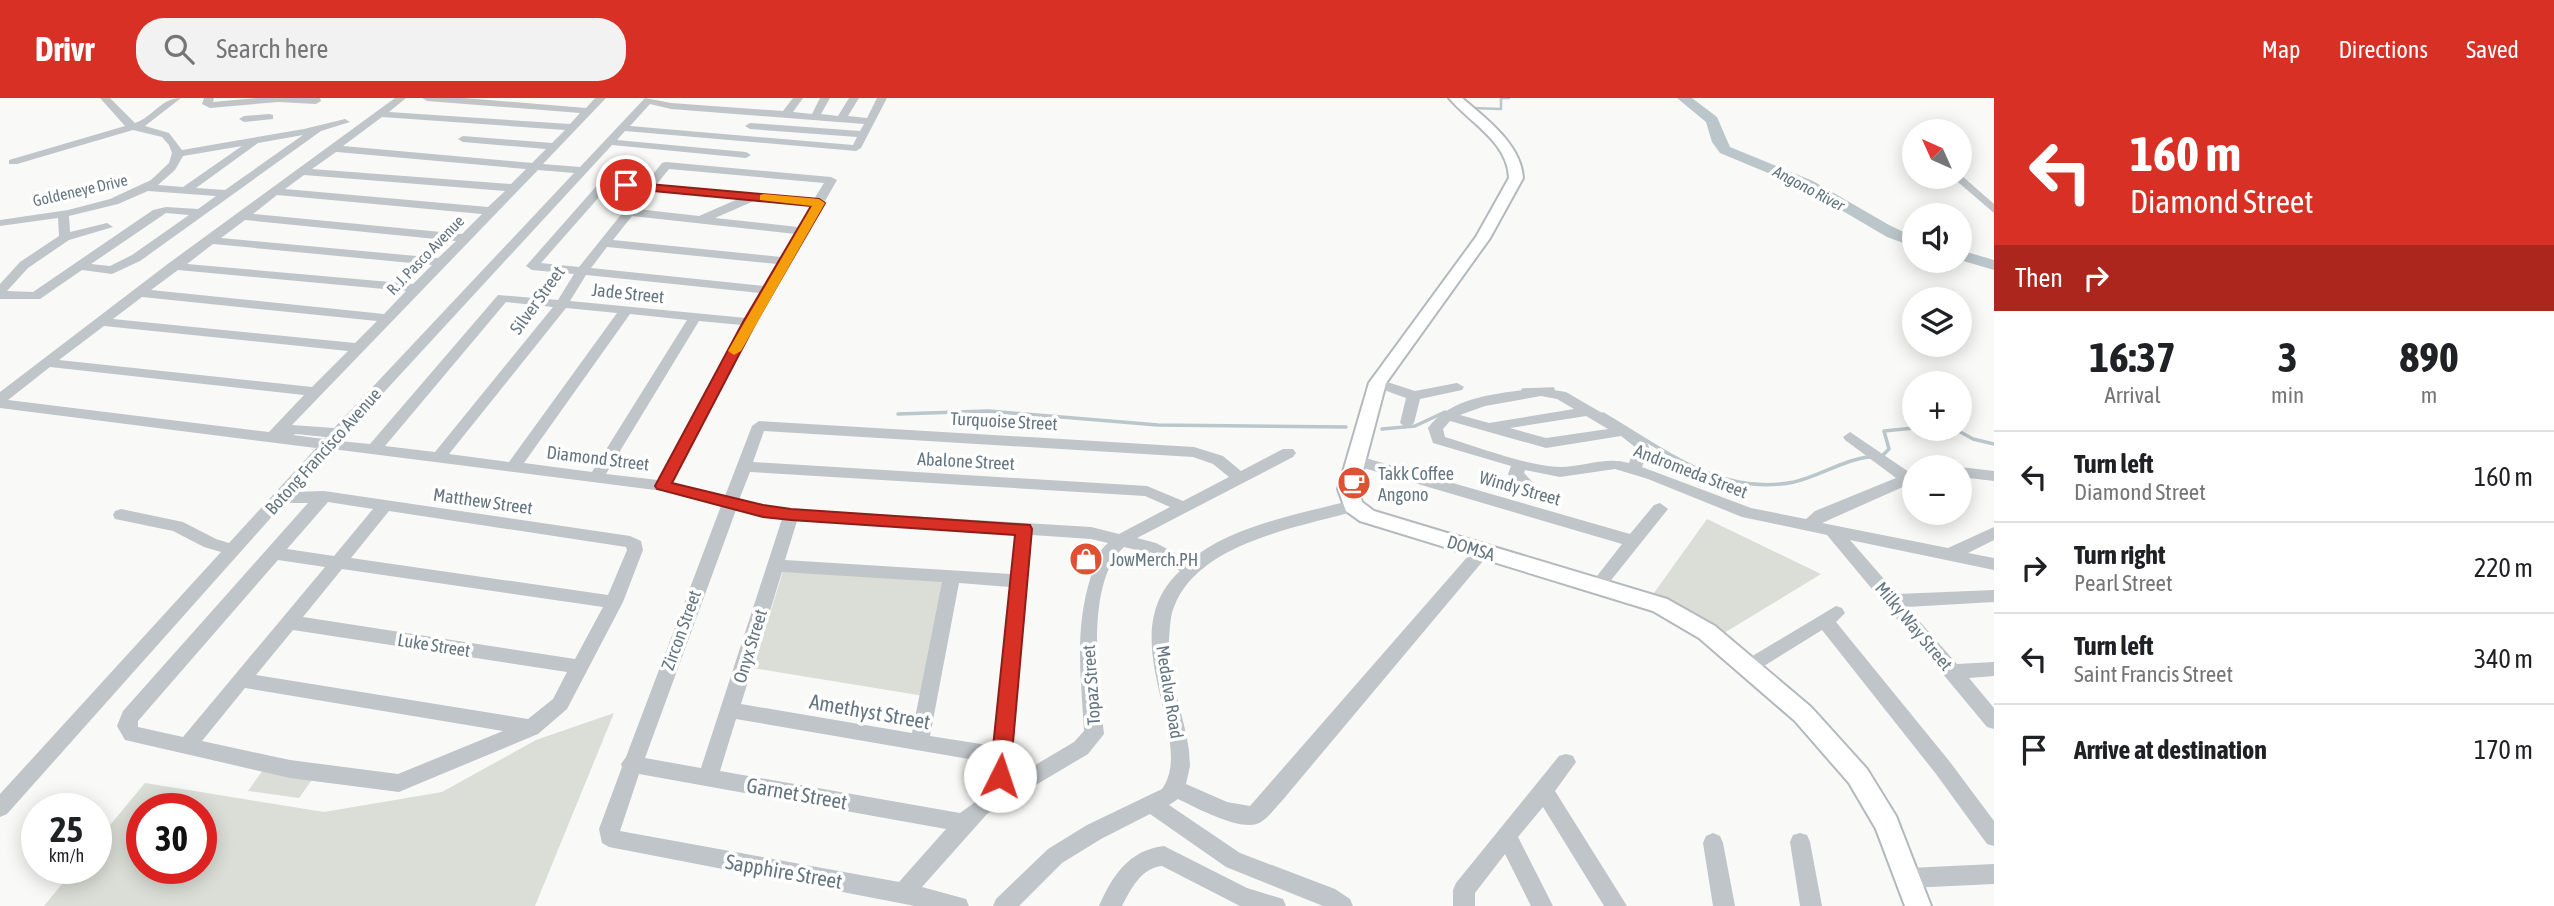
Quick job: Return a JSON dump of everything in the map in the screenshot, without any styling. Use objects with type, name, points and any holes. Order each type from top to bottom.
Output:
[{"type":"main road","points":[[1353,506],[1348,489],[1378,383],[1483,238],[1516,178],[1517,168],[1510,155],[1455,98]]},
{"type":"main road","name":"DOMSA","points":[[1353,506],[1367,516],[1660,605],[1707,632],[1803,713],[1858,776],[1887,824],[1918,906]]},
{"type":"street","points":[[13,162],[136,127],[176,98]]},
{"type":"street","points":[[209,98],[206,104],[210,105],[278,99],[316,101],[316,98]]},
{"type":"street","points":[[0,401],[173,266],[337,149],[401,98]]},
{"type":"street","points":[[427,98],[588,111]]},
{"type":"street","name":"R. J. Pasco Avenue","points":[[273,436],[360,348],[463,237],[601,98]]},
{"type":"street","points":[[786,115],[798,98]]},
{"type":"street","points":[[815,117],[825,98]]},
{"type":"street","points":[[841,119],[854,98]]},
{"type":"street","points":[[621,128],[856,148],[882,98]]},
{"type":"street","points":[[110,99],[130,125],[167,135],[179,154],[316,131],[345,122]]},
{"type":"street","points":[[649,99],[671,106],[869,121]]},
{"type":"street","name":"Botong Francisco Avenue","points":[[0,808],[334,438],[580,170],[649,99]]},
{"type":"street","points":[[380,114],[571,127]]},
{"type":"street","points":[[244,119],[269,117]]},
{"type":"street","points":[[441,159],[483,120]]},
{"type":"street","points":[[750,126],[863,135]]},
{"type":"street","points":[[75,128],[80,143]]},
{"type":"street","points":[[81,266],[112,270],[136,258],[316,131]]},
{"type":"street","points":[[646,145],[659,131]]},
{"type":"street","points":[[185,191],[259,139]]},
{"type":"street","points":[[463,139],[552,146]]},
{"type":"street","points":[[608,142],[746,155]]},
{"type":"street","points":[[337,149],[580,170]]},
{"type":"street","name":"Goldeneye Drive","points":[[2,225],[63,213],[130,196],[150,188],[176,163],[179,154]]},
{"type":"street","name":"Silver Street","points":[[439,457],[562,304],[582,271],[666,165],[831,180],[819,203]]},
{"type":"street","points":[[305,172],[514,188]]},
{"type":"street","points":[[366,200],[393,180]]},
{"type":"street","points":[[663,486],[750,322],[769,290],[786,261],[819,203],[604,184],[532,266],[769,290]]},
{"type":"street","points":[[150,188],[228,194]]},
{"type":"street","points":[[1970,189],[1994,210]]},
{"type":"street","points":[[277,192],[490,211]]},
{"type":"street","points":[[700,220],[755,196]]},
{"type":"street","points":[[0,294],[36,296],[157,212],[166,210],[201,213]]},
{"type":"street","points":[[628,212],[803,231]]},
{"type":"street","points":[[63,213],[65,237]]},
{"type":"street","points":[[240,216],[463,237]]},
{"type":"street","points":[[0,294],[24,265],[65,237],[107,227]]},
{"type":"street","points":[[208,240],[439,262]]},
{"type":"street","points":[[604,243],[786,261]]},
{"type":"street","points":[[173,266],[414,288]]},
{"type":"street","points":[[140,293],[387,318]]},
{"type":"street","name":"Jade Street","points":[[374,449],[503,298],[750,322]]},
{"type":"street","points":[[513,467],[626,310]]},
{"type":"street","points":[[596,478],[695,317]]},
{"type":"street","points":[[102,322],[360,348]]},
{"type":"street","points":[[47,363],[316,392]]},
{"type":"street","points":[[1378,383],[1414,396],[1457,387]]},
{"type":"street","points":[[1482,393],[1540,383],[1555,386],[1561,395]]},
{"type":"street","points":[[1448,416],[1462,408],[1487,402],[1541,392],[1561,395],[1640,441],[1642,447],[1634,468]]},
{"type":"street","points":[[1407,423],[1414,396]]},
{"type":"street","name":"Diamond Street","points":[[0,401],[273,436],[334,438],[374,449],[663,486],[791,515],[1091,533],[1150,547],[1189,568]]},
{"type":"street","points":[[1489,427],[1588,411]]},
{"type":"street","points":[[1448,416],[1546,443],[1623,431]]},
{"type":"street","name":"Andromeda Street","points":[[1448,416],[1435,428],[1438,440],[1519,464],[1560,472],[1615,464],[1634,468],[1748,513],[1994,564]]},
{"type":"street","name":"Zircon Street","points":[[609,836],[631,764],[759,426]]},
{"type":"street","name":"Turquoise Street","points":[[759,426],[1194,452],[1218,460],[1239,477]]},
{"type":"street","points":[[1850,437],[1902,471]]},
{"type":"street","name":"Topaz Street","points":[[903,893],[964,823],[999,796],[1081,748],[1094,734],[1087,640],[1094,593],[1106,554],[1122,539],[1288,453]]},
{"type":"street","name":"Windy Street","points":[[1355,460],[1633,541]]},
{"type":"street","points":[[1519,464],[1516,474],[1533,491]]},
{"type":"street","name":"Abalone Street","points":[[743,466],[1147,491],[1183,507]]},
{"type":"street","points":[[1972,473],[1994,476]]},
{"type":"street","points":[[1808,526],[1821,516],[1902,481]]},
{"type":"street","name":"Matthew Street","points":[[286,492],[310,498],[324,496],[630,542],[635,545],[614,602]]},
{"type":"street","points":[[274,553],[614,602],[560,704],[531,727],[399,783],[290,769],[132,734],[127,726],[130,717],[324,496]]},
{"type":"street","points":[[187,746],[384,506]]},
{"type":"street","name":"Medalva Road","points":[[1175,788],[1182,765],[1160,640],[1162,616],[1175,586],[1189,568],[1205,557],[1267,529],[1353,506]]},
{"type":"street","points":[[1598,585],[1660,509]]},
{"type":"street","points":[[121,515],[177,526],[210,543],[234,550]]},
{"type":"street","name":"Onyx Street","points":[[708,778],[791,515]]},
{"type":"street","points":[[999,796],[1024,529]]},
{"type":"street","name":"Milky Way Street","points":[[1833,531],[1994,721]]},
{"type":"street","points":[[1951,554],[1994,533]]},
{"type":"street","points":[[1004,906],[1055,856],[1094,832],[1170,795],[1175,788],[1224,811],[1254,816],[1274,796],[1482,551]]},
{"type":"street","points":[[775,565],[1018,581]]},
{"type":"street","points":[[919,743],[952,577]]},
{"type":"street","points":[[1892,601],[1994,596]]},
{"type":"street","points":[[1750,666],[1830,617],[1994,837]]},
{"type":"street","name":"Luke Street","points":[[288,622],[580,667]]},
{"type":"street","points":[[1952,672],[1994,669]]},
{"type":"street","points":[[242,680],[531,727]]},
{"type":"street","name":"Amethyst Street","points":[[730,710],[1001,756]]},
{"type":"street","points":[[1464,906],[1464,890],[1566,762]]},
{"type":"street","name":"Garnet Street","points":[[631,764],[964,823]]},
{"type":"street","points":[[1544,791],[1616,906]]},
{"type":"street","points":[[1152,804],[1233,860],[1327,895],[1342,906]]},
{"type":"street","name":"Sapphire Street","points":[[609,836],[616,840],[903,893],[958,906]]},
{"type":"street","points":[[1508,838],[1542,906]]},
{"type":"street","points":[[1800,842],[1811,906]]},
{"type":"street","points":[[1713,843],[1724,906]]},
{"type":"street","points":[[1110,906],[1122,884],[1138,864],[1154,856],[1164,856],[1188,866],[1240,901],[1275,906]]},
{"type":"street","points":[[1909,878],[1994,874]]},
{"type":"shaded area","points":[[1707,519],[1821,574],[1724,633],[1654,593]]},
{"type":"shaded area","points":[[784,568],[946,579],[924,696],[753,668]]},
{"type":"shaded area","points":[[614,713],[535,906],[44,906],[62,884],[112,884],[112,823],[126,806],[126,884],[217,884],[217,795],[324,812],[442,792],[536,740]]},
{"type":"shaded area","points":[[263,770],[314,777],[299,798],[248,791]]},
{"type":"shaded area","points":[[145,783],[207,793],[137,793]]},
{"type":"waterway","points":[[1472,108],[1501,109],[1501,98],[1509,98]]},
{"type":"waterway","name":"Angono River","points":[[1684,98],[1712,120],[1719,142],[1725,150],[1807,184],[1902,238]]},
{"type":"waterway","name":"Angono River","points":[[1972,259],[1994,265]]},
{"type":"waterway","points":[[1523,390],[1553,389]]},
{"type":"waterway","points":[[898,414],[988,411],[1158,425],[1346,427]]},
{"type":"waterway","points":[[1382,429],[1415,426],[1445,412]]},
{"type":"waterway","points":[[1603,414],[1694,467],[1742,483],[1767,485],[1794,482],[1851,461],[1870,457]]},
{"type":"waterway","points":[[1881,457],[1889,449],[1884,431],[1902,429]]},
{"type":"waterway","points":[[1972,438],[1994,444]]},
{"type":"slow traffic","points":[[734,351],[819,203],[764,197]]},
{"type":"place","name":"Takk Coffee Angono","points":[[1354,483]]},
{"type":"place","name":"JowMerch.PH","points":[[1086,559]]},
{"type":"route","points":[[626,185],[819,203],[750,322],[663,486],[763,511],[791,515],[1024,529],[1000,776]]}]
